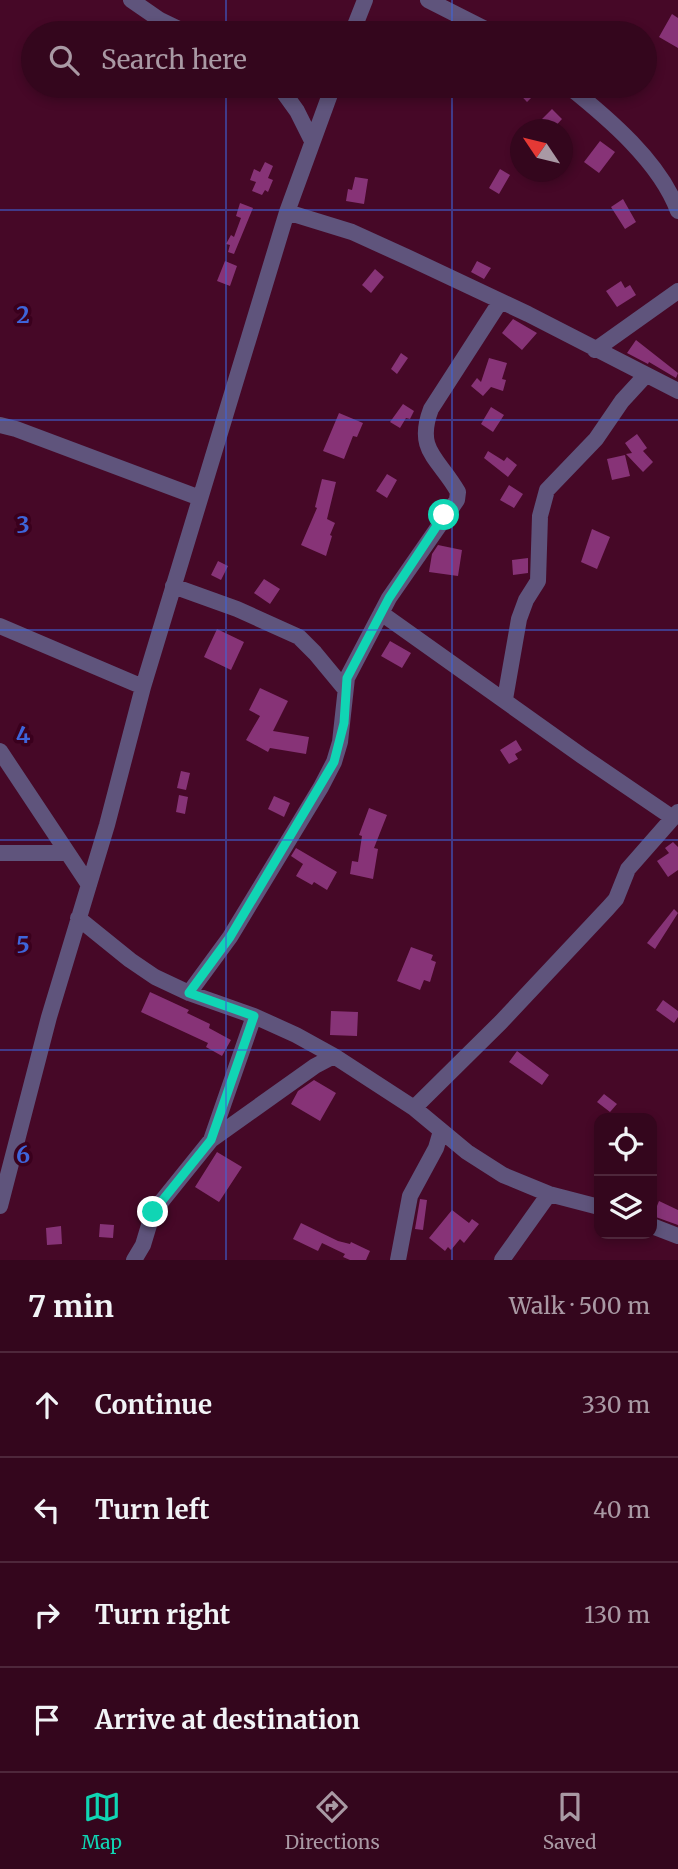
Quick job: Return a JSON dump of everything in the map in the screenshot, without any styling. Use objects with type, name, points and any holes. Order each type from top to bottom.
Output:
[{"type":"street","points":[[131,0],[162,21]]},
{"type":"street","points":[[357,21],[365,0]]},
{"type":"street","points":[[428,0],[469,21]]},
{"type":"street","points":[[288,98],[312,141]]},
{"type":"street","points":[[0,1206],[49,1017],[107,825],[143,687],[287,212],[328,98]]},
{"type":"street","points":[[582,98],[641,154],[666,188],[678,211]]},
{"type":"street","points":[[287,212],[352,232],[678,391]]},
{"type":"street","points":[[595,350],[678,291]]},
{"type":"street","points":[[189,993],[230,937],[334,762],[344,723],[344,688],[352,667],[413,562],[457,500],[458,492],[424,439],[425,426],[431,409],[500,302]]},
{"type":"street","points":[[505,699],[519,619],[526,600],[538,581],[540,516],[547,490],[596,439],[628,393],[645,376]]},
{"type":"street","points":[[0,425],[200,498]]},
{"type":"street","points":[[173,586],[237,609],[299,638],[344,688]]},
{"type":"street","points":[[381,613],[582,756],[676,815],[628,869],[616,899],[608,908],[501,1022],[414,1108]]},
{"type":"street","points":[[0,626],[143,687]]},
{"type":"street","points":[[0,751],[65,853],[89,885]]},
{"type":"street","points":[[0,853],[65,853]]},
{"type":"street","points":[[78,918],[155,977],[189,993],[254,1016],[334,1056],[414,1108],[467,1152],[503,1175],[549,1194],[594,1206]]},
{"type":"street","points":[[211,1140],[254,1016]]},
{"type":"street","points":[[134,1260],[143,1245],[153,1212],[211,1140],[315,1066],[334,1056]]},
{"type":"street","points":[[398,1260],[410,1196],[436,1148],[441,1131]]},
{"type":"street","points":[[502,1260],[549,1194]]},
{"type":"street","points":[[657,1228],[678,1236]]},
{"type":"building","points":[[672,14],[678,18],[678,48],[659,37]]},
{"type":"building","points":[[552,109],[562,119],[542,119]]},
{"type":"building","points":[[600,141],[615,152],[599,173],[584,162]]},
{"type":"building","points":[[265,162],[273,166],[268,178],[273,180],[268,192],[265,190],[262,195],[252,191],[256,182],[250,180],[254,169],[260,172]]},
{"type":"building","points":[[500,169],[510,175],[499,194],[489,188]]},
{"type":"building","points":[[355,177],[368,179],[364,204],[346,201],[348,189],[352,190]]},
{"type":"building","points":[[623,199],[636,222],[625,229],[611,207]]},
{"type":"building","points":[[240,203],[253,208],[234,254],[228,252],[230,245],[226,244],[231,235],[234,237],[241,218],[236,216]]},
{"type":"building","points":[[225,261],[237,266],[230,286],[217,281]]},
{"type":"building","points":[[477,261],[491,268],[484,279],[471,272]]},
{"type":"building","points":[[375,269],[384,277],[371,293],[362,285]]},
{"type":"building","points":[[621,281],[625,288],[630,285],[636,295],[617,307],[606,291]]},
{"type":"building","points":[[513,319],[537,333],[522,350],[502,333]]},
{"type":"building","points":[[636,340],[678,373],[676,378],[627,353]]},
{"type":"building","points":[[401,353],[408,358],[397,374],[391,369]]},
{"type":"building","points":[[489,358],[507,363],[502,379],[506,380],[503,391],[491,387],[483,396],[471,386],[477,378],[481,382]]},
{"type":"building","points":[[403,404],[414,411],[400,428],[390,422]]},
{"type":"building","points":[[491,407],[504,415],[493,432],[481,424]]},
{"type":"building","points":[[339,413],[363,423],[357,437],[353,436],[344,459],[323,451]]},
{"type":"building","points":[[637,434],[647,448],[643,451],[653,462],[643,472],[626,454],[632,453],[625,443]]},
{"type":"building","points":[[488,451],[504,461],[507,457],[517,465],[508,477],[484,458]]},
{"type":"building","points":[[625,455],[630,476],[612,480],[607,459]]},
{"type":"building","points":[[387,474],[397,480],[387,498],[376,491]]},
{"type":"building","points":[[322,479],[336,482],[327,519],[335,523],[326,556],[301,545],[317,508],[315,507]]},
{"type":"building","points":[[509,485],[523,494],[514,508],[500,500]]},
{"type":"building","points":[[592,529],[610,537],[597,569],[581,562]]},
{"type":"building","points":[[438,545],[462,550],[458,576],[429,572],[432,554]]},
{"type":"building","points":[[528,558],[528,573],[513,575],[512,560]]},
{"type":"building","points":[[218,561],[228,566],[221,580],[211,575]]},
{"type":"building","points":[[264,579],[280,589],[270,604],[254,593]]},
{"type":"building","points":[[217,629],[244,642],[231,670],[204,657]]},
{"type":"building","points":[[390,641],[411,653],[402,668],[381,656]]},
{"type":"building","points":[[260,688],[288,701],[273,731],[309,737],[306,754],[270,748],[268,752],[246,740],[260,716],[249,710]]},
{"type":"building","points":[[516,740],[522,750],[515,754],[518,759],[509,764],[500,750]]},
{"type":"building","points":[[181,771],[190,773],[186,790],[177,788]]},
{"type":"building","points":[[179,795],[188,797],[185,814],[176,812]]},
{"type":"building","points":[[274,796],[290,803],[284,817],[268,809]]},
{"type":"building","points":[[369,808],[387,815],[374,848],[378,849],[373,879],[350,874],[352,861],[358,862],[362,836],[359,835]]},
{"type":"building","points":[[673,842],[678,847],[678,870],[668,877],[657,861],[669,853],[665,848]]},
{"type":"building","points":[[296,848],[337,872],[327,890],[296,876],[303,864],[291,856]]},
{"type":"building","points":[[674,909],[678,913],[655,949],[647,943]]},
{"type":"building","points":[[411,947],[433,955],[431,960],[436,962],[430,982],[424,980],[420,990],[397,981]]},
{"type":"building","points":[[150,992],[189,1010],[187,1013],[210,1024],[209,1028],[231,1040],[222,1056],[206,1047],[208,1043],[141,1012]]},
{"type":"building","points":[[663,1000],[678,1011],[674,1023],[656,1010]]},
{"type":"building","points":[[331,1011],[358,1012],[357,1036],[330,1035]]},
{"type":"building","points":[[517,1051],[549,1075],[542,1085],[509,1062]]},
{"type":"building","points":[[314,1080],[336,1093],[320,1121],[291,1104],[298,1091]]},
{"type":"building","points":[[604,1094],[617,1104],[610,1112],[597,1102]]},
{"type":"building","points":[[217,1152],[242,1167],[219,1202],[195,1187]]},
{"type":"building","points":[[420,1199],[427,1200],[423,1230],[415,1229]]},
{"type":"building","points":[[659,1201],[678,1210],[678,1225],[657,1217]]},
{"type":"building","points":[[452,1210],[469,1223],[472,1219],[479,1224],[464,1243],[460,1239],[451,1250],[448,1247],[445,1251],[429,1238]]},
{"type":"building","points":[[301,1223],[338,1241],[351,1242],[370,1251],[366,1260],[350,1260],[343,1257],[345,1254],[322,1243],[318,1251],[293,1239]]},
{"type":"building","points":[[100,1224],[114,1225],[113,1238],[99,1237]]},
{"type":"building","points":[[61,1226],[62,1244],[47,1245],[46,1228]]},
{"type":"route","points":[[153,1212],[211,1140],[254,1016],[189,993],[230,937],[321,787],[334,762],[340,742],[347,678],[389,598],[444,515]]}]
